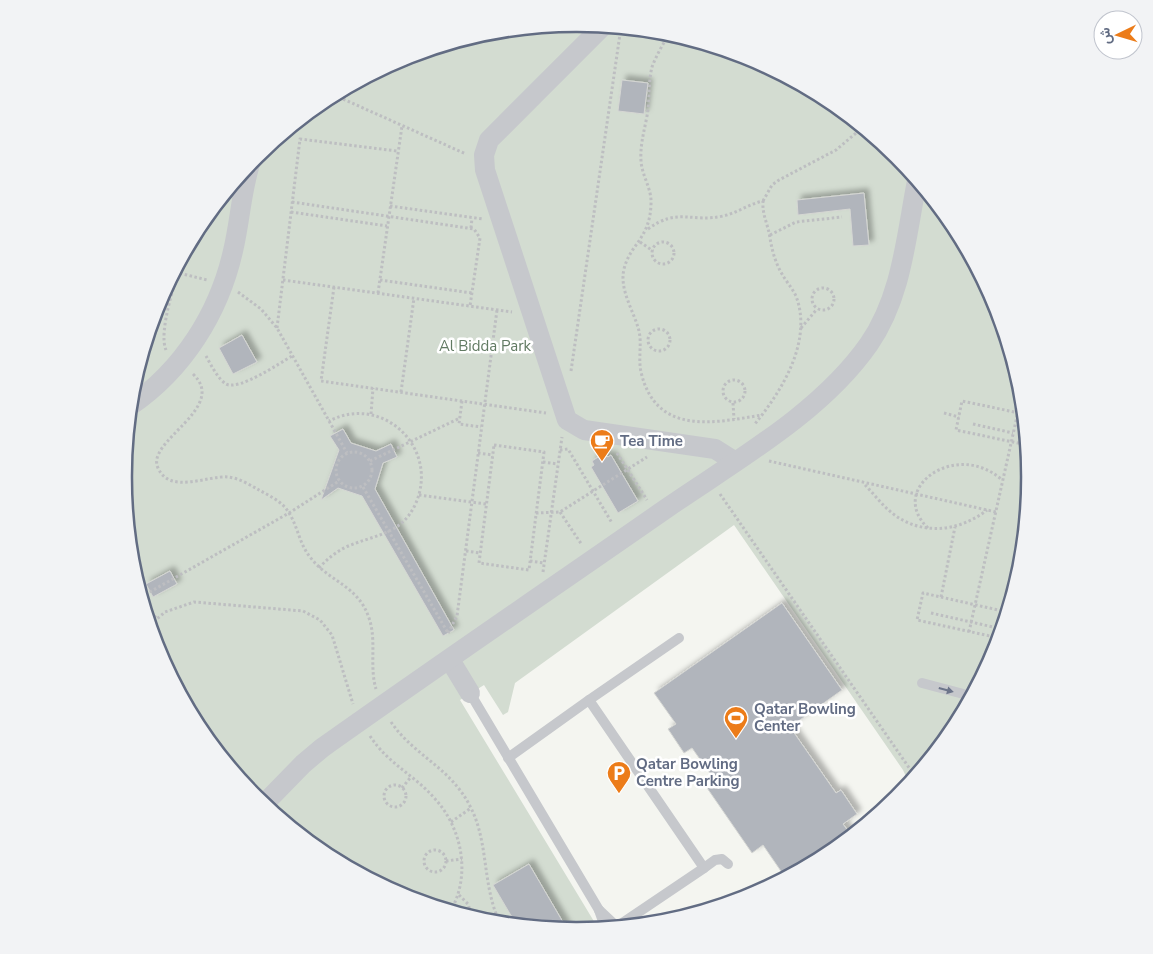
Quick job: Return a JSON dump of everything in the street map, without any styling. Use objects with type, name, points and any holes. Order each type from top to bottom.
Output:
[{"type":"street","points":[[596,33],[489,140],[484,155],[485,170],[565,415],[571,423],[580,429],[715,449],[739,458]]},
{"type":"street","points":[[139,399],[160,383],[195,340],[223,285],[233,252],[247,179]]},
{"type":"street","points":[[270,798],[302,764],[710,479],[796,418],[820,397],[857,361],[870,343],[890,304],[898,283],[915,189]]},
{"type":"street","points":[[455,657],[470,694]]},
{"type":"lane","points":[[508,758],[679,638]]},
{"type":"lane","points":[[922,683],[964,694]]},
{"type":"lane","points":[[470,694],[599,910],[603,921]]},
{"type":"lane","points":[[589,700],[704,868]]},
{"type":"lane","points":[[628,919],[718,858],[728,864]]},
{"type":"lane","points":[[599,910],[611,921]]},
{"type":"path","points":[[570,377],[620,34]]},
{"type":"path","points":[[665,42],[652,69],[647,116],[642,139],[641,163],[652,203],[647,230],[627,260],[623,275],[624,290],[640,338],[641,373],[652,398],[673,417],[698,422],[734,420],[762,415]]},
{"type":"path","points":[[343,99],[465,153],[484,155]]},
{"type":"path","points":[[378,293],[402,126]]},
{"type":"path","points":[[751,429],[784,380],[799,342],[801,328],[799,305],[795,294],[776,262],[764,218],[764,201],[772,185],[836,150],[857,132]]},
{"type":"path","points":[[277,328],[300,139],[397,151]]},
{"type":"path","points":[[647,230],[667,218],[725,216],[764,201]]},
{"type":"path","points":[[292,202],[471,228],[477,231],[480,238],[470,306]]},
{"type":"path","points":[[390,206],[502,221]]},
{"type":"path","points":[[291,212],[387,226]]},
{"type":"path","points":[[770,235],[796,222],[842,216]]},
{"type":"path","points":[[471,228],[472,218]]},
{"type":"path","points":[[640,242],[653,251],[654,259],[662,264],[670,261],[674,253],[671,245],[662,242],[653,251]]},
{"type":"path","points":[[182,273],[223,285],[252,300],[277,328],[346,453]]},
{"type":"path","points":[[283,280],[532,314]]},
{"type":"path","points":[[380,280],[472,293]]},
{"type":"path","points":[[334,287],[321,381],[565,415],[539,598]]},
{"type":"path","points":[[823,288],[832,292],[835,300],[833,305],[826,311],[816,309],[812,301],[814,292],[823,288]]},
{"type":"path","points":[[174,290],[164,342],[167,352],[197,377],[202,393],[184,425],[160,450],[156,461],[161,473],[173,480],[188,483],[221,477],[236,479],[276,500],[289,512],[302,545],[320,568],[351,589],[365,608],[372,631],[374,682],[383,706],[401,736],[448,775],[471,808],[480,833],[489,894],[497,914]]},
{"type":"path","points":[[401,392],[414,298]]},
{"type":"path","points":[[801,328],[816,309]]},
{"type":"path","points":[[448,633],[457,616],[497,310]]},
{"type":"path","points":[[662,330],[668,336],[668,345],[666,348],[657,351],[650,346],[648,338],[653,331],[662,330]]},
{"type":"path","points":[[640,338],[648,338]]},
{"type":"path","points":[[195,340],[224,382],[232,386],[242,384],[292,356]]},
{"type":"path","points":[[732,403],[741,400],[746,393],[743,384],[736,380],[727,382],[723,390],[725,398],[732,403],[734,420]]},
{"type":"path","points":[[371,414],[373,388]]},
{"type":"path","points":[[1016,413],[962,400],[956,430],[1020,444]]},
{"type":"path","points":[[462,401],[459,424],[482,427]]},
{"type":"path","points":[[944,413],[959,416]]},
{"type":"path","points":[[320,568],[345,547],[390,532],[410,513],[419,495],[420,468],[411,442],[393,424],[371,414],[344,414],[328,421]]},
{"type":"path","points":[[969,632],[1016,416]]},
{"type":"path","points":[[370,461],[460,418]]},
{"type":"path","points":[[973,424],[1013,433]]},
{"type":"path","points":[[536,513],[560,512],[594,492],[648,455],[652,440]]},
{"type":"path","points":[[494,445],[544,452],[543,462],[529,570],[479,563],[494,445]]},
{"type":"path","points":[[560,450],[568,449],[622,540]]},
{"type":"path","points":[[360,452],[370,461],[373,472],[368,483],[363,487],[350,488],[339,481],[336,475],[338,462],[346,453],[360,452]]},
{"type":"path","points":[[478,453],[493,455]]},
{"type":"path","points":[[617,454],[657,515]]},
{"type":"path","points":[[739,458],[996,512]]},
{"type":"path","points":[[543,462],[558,464]]},
{"type":"path","points":[[929,528],[919,517],[915,503],[916,495],[927,478],[942,468],[961,463],[979,465],[1003,480]]},
{"type":"path","points":[[710,479],[911,770]]},
{"type":"path","points":[[147,593],[339,481]]},
{"type":"path","points":[[864,484],[898,518],[913,525],[929,528],[955,527],[972,521],[987,510]]},
{"type":"path","points":[[363,487],[448,633],[455,657]]},
{"type":"path","points":[[419,495],[486,504]]},
{"type":"path","points":[[560,512],[592,561]]},
{"type":"path","points":[[941,597],[955,527]]},
{"type":"path","points":[[466,551],[480,553]]},
{"type":"path","points":[[530,561],[544,563]]},
{"type":"path","points":[[991,636],[917,620],[923,593],[1000,610]]},
{"type":"path","points":[[932,613],[994,627]]},
{"type":"path","points":[[402,788],[410,778]]},
{"type":"path","points":[[393,786],[402,788],[406,796],[402,805],[393,807],[388,804],[384,796],[389,788],[393,786]]},
{"type":"path","points":[[450,822],[471,808]]},
{"type":"path","points":[[433,850],[442,852],[446,861],[442,869],[437,871],[428,869],[424,860],[428,852],[433,850]]},
{"type":"path","points":[[446,861],[462,859]]},
{"type":"path","points":[[459,895],[468,904],[469,908]]},
{"type":"green space","name":"Al Bidda Park","points":[[576,32],[606,33],[635,36],[692,48],[747,66],[773,78],[799,92],[847,124],[870,143],[911,184],[946,230],[961,255],[975,280],[997,334],[1006,362],[1017,419],[1021,477],[1020,506],[1017,535],[1006,592],[987,647],[975,674],[946,724],[906,776],[734,525],[515,683],[508,712],[503,715],[484,685],[460,700],[594,921],[547,921],[490,913],[434,898],[380,876],[330,847],[283,811],[242,770],[207,724],[178,674],[156,620],[141,564],[133,506],[133,448],[141,390],[156,334],[178,280],[207,230],[224,206],[242,184],[283,143],[306,124],[354,92],[406,66],[434,56],[490,41],[518,36]]},
{"type":"building","points":[[622,80],[648,83],[644,114],[618,111]]},
{"type":"building","points":[[864,193],[869,245],[853,246],[850,209],[798,215],[797,200]]},
{"type":"building","points":[[242,335],[257,362],[233,374],[219,348]]},
{"type":"building","points":[[343,429],[351,443],[376,451],[391,444],[397,457],[383,463],[375,489],[454,630],[443,636],[362,496],[338,488],[321,500],[339,450],[330,436]]},
{"type":"building","points":[[603,454],[608,457],[611,455],[638,501],[618,513],[591,467],[594,465],[592,461]]},
{"type":"building","points":[[170,571],[177,584],[153,597],[146,584]]},
{"type":"building","name":"Qatar Bowling Center","points":[[782,603],[842,690],[790,727],[836,793],[841,790],[857,814],[843,824],[847,830],[823,847],[781,872],[763,845],[752,853],[705,785],[714,779],[692,748],[684,753],[668,729],[676,724],[654,693]]},
{"type":"building","points":[[529,864],[563,922],[512,917],[493,885]]},
{"type":"place","name":"Tea Time","points":[[602,462]]},
{"type":"place","name":"Qatar Bowling Center","points":[[736,739]]},
{"type":"place","name":"Qatar Bowling Centre Parking","points":[[619,794]]}]
